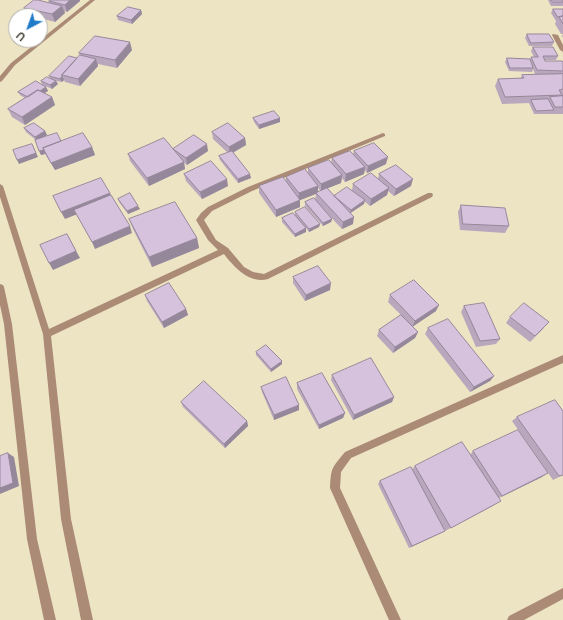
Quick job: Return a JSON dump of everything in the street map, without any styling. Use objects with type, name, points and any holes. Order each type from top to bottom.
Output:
[{"type":"street","points":[[0,80],[13,64],[93,0]]},
{"type":"street","points":[[555,35],[563,50]]},
{"type":"street","points":[[383,134],[257,186],[210,209],[200,220],[204,230],[244,272],[254,277],[264,277],[430,195]]},
{"type":"street","points":[[0,186],[47,334],[66,519],[87,620]]},
{"type":"street","points":[[47,334],[224,250]]},
{"type":"street","points":[[0,287],[8,324],[32,539],[50,620]]},
{"type":"street","points":[[395,620],[335,488],[336,470],[348,455],[563,360]]},
{"type":"street","points":[[513,620],[563,594]]},
{"type":"building","points":[[34,0],[62,6],[52,14],[48,13],[48,8],[24,8]]},
{"type":"building","points":[[70,0],[65,5],[49,1]]},
{"type":"building","points":[[551,0],[563,0],[563,2],[553,2]]},
{"type":"building","points":[[128,7],[141,10],[131,20],[117,16]]},
{"type":"building","points":[[553,9],[563,9],[563,16],[558,17]]},
{"type":"building","points":[[563,16],[563,24],[559,17]]},
{"type":"building","points":[[527,34],[549,34],[554,42],[531,43]]},
{"type":"building","points":[[95,36],[130,42],[115,60],[79,53]]},
{"type":"building","points":[[533,47],[553,47],[558,56],[543,56],[545,61],[562,61],[563,71],[537,70],[531,57],[538,57]]},
{"type":"building","points":[[80,55],[96,59],[78,79],[62,75]]},
{"type":"building","points":[[69,56],[77,58],[60,79],[49,76]]},
{"type":"building","points":[[507,58],[530,59],[533,68],[510,68]]},
{"type":"building","points":[[563,74],[563,89],[559,90],[562,95],[505,97],[498,79],[524,78],[522,75]]},
{"type":"building","points":[[47,77],[56,81],[50,85],[41,81]]},
{"type":"building","points":[[36,81],[46,87],[40,91],[38,90],[28,97],[18,92]]},
{"type":"building","points":[[38,90],[52,97],[22,117],[8,109]]},
{"type":"building","points":[[563,96],[563,107],[555,107],[550,97]]},
{"type":"building","points":[[548,99],[554,110],[536,111],[531,100]]},
{"type":"building","points":[[274,111],[280,118],[259,125],[253,118]]},
{"type":"building","points":[[34,123],[45,131],[35,137],[24,128]]},
{"type":"building","points":[[228,123],[245,138],[229,147],[212,132]]},
{"type":"building","points":[[57,133],[61,141],[39,151],[35,140]]},
{"type":"building","points":[[83,133],[92,147],[51,163],[43,148]]},
{"type":"building","points":[[194,135],[207,144],[186,158],[173,149]]},
{"type":"building","points":[[164,138],[184,162],[147,178],[128,154]]},
{"type":"building","points":[[374,143],[388,157],[368,166],[354,151]]},
{"type":"building","points":[[32,144],[36,153],[17,160],[13,150]]},
{"type":"building","points":[[232,151],[250,174],[238,179],[219,156]]},
{"type":"building","points":[[350,151],[365,167],[346,174],[332,158]]},
{"type":"building","points":[[329,160],[342,175],[321,184],[308,168]]},
{"type":"building","points":[[211,161],[227,179],[200,192],[184,174]]},
{"type":"building","points":[[396,165],[413,179],[396,189],[379,174]]},
{"type":"building","points":[[305,169],[318,186],[299,193],[286,177]]},
{"type":"building","points":[[371,173],[389,188],[371,199],[353,184]]},
{"type":"building","points":[[283,177],[300,200],[276,210],[259,186]]},
{"type":"building","points":[[101,178],[110,193],[61,212],[53,196]]},
{"type":"building","points":[[347,187],[365,200],[351,210],[334,196]]},
{"type":"building","points":[[327,188],[354,217],[343,222],[316,193]]},
{"type":"building","points":[[130,193],[138,206],[127,211],[118,199]]},
{"type":"building","points":[[111,195],[130,226],[92,242],[74,210]]},
{"type":"building","points":[[314,198],[332,219],[323,223],[305,202]]},
{"type":"building","points":[[175,202],[197,238],[149,257],[129,219]]},
{"type":"building","points":[[461,205],[505,208],[509,226],[463,224]]},
{"type":"building","points":[[305,207],[320,224],[309,229],[295,212]]},
{"type":"building","points":[[293,213],[306,228],[295,234],[282,218]]},
{"type":"building","points":[[67,234],[76,251],[49,263],[40,245]]},
{"type":"building","points":[[318,266],[331,283],[306,295],[293,277]]},
{"type":"building","points":[[414,280],[439,305],[415,321],[390,295]]},
{"type":"building","points":[[169,283],[186,309],[162,322],[145,295]]},
{"type":"building","points":[[484,303],[500,339],[480,341],[464,306]]},
{"type":"building","points":[[524,303],[549,322],[535,336],[510,317]]},
{"type":"building","points":[[401,315],[418,332],[395,347],[379,330]]},
{"type":"building","points":[[448,319],[494,376],[474,387],[428,328]]},
{"type":"building","points":[[266,345],[282,361],[271,369],[256,352]]},
{"type":"building","points":[[371,358],[394,397],[354,415],[332,375]]},
{"type":"building","points":[[322,373],[345,413],[319,425],[297,383]]},
{"type":"building","points":[[286,377],[299,405],[274,415],[261,387]]},
{"type":"building","points":[[204,381],[247,421],[224,444],[181,402]]},
{"type":"building","points":[[555,400],[563,411],[563,475],[559,476],[517,417]]},
{"type":"building","points":[[518,430],[548,473],[502,496],[473,451]]},
{"type":"building","points":[[462,442],[501,501],[451,528],[415,466]]},
{"type":"building","points":[[8,453],[13,483],[0,488],[0,456]]},
{"type":"building","points":[[411,467],[445,531],[412,546],[380,481]]}]
